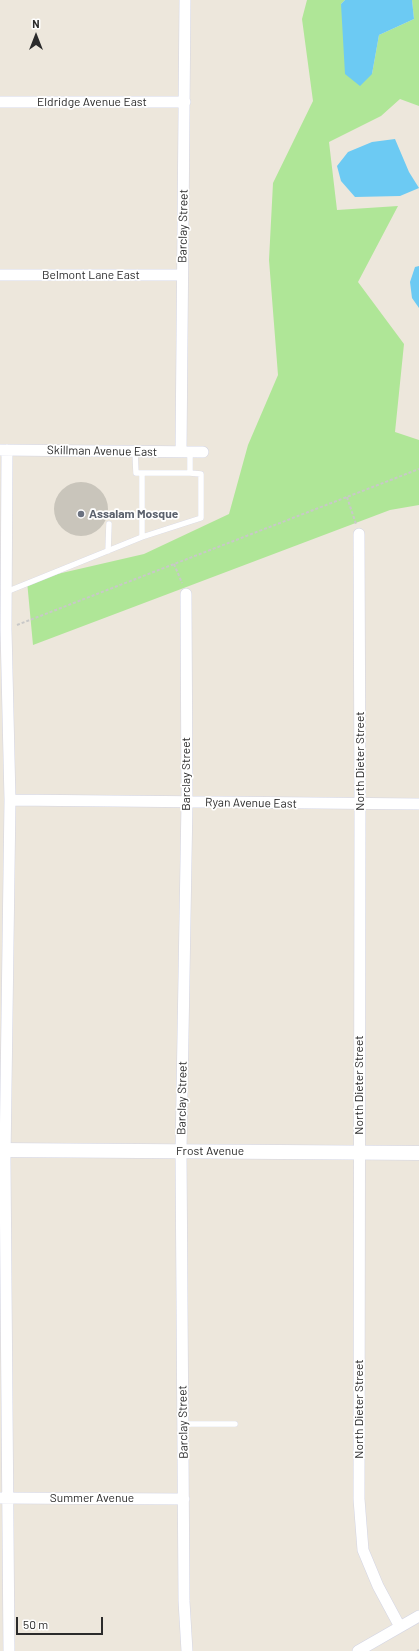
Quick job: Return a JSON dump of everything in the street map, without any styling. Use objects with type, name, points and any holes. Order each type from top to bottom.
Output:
[{"type":"street","name":"Barclay Street","points":[[185,0],[182,275],[186,452]]},
{"type":"street","name":"Eldridge Avenue East","points":[[0,102],[185,102]]},
{"type":"street","name":"Belmont Lane East","points":[[0,275],[182,275]]},
{"type":"street","name":"Skillman Avenue East","points":[[3,450],[203,452]]},
{"type":"street","points":[[3,450],[10,800],[3,1150],[4,1498],[9,1651]]},
{"type":"street","name":"North Dieter Street","points":[[359,534],[359,1499],[363,1550],[378,1586],[400,1627]]},
{"type":"street","name":"Barclay Street","points":[[186,594],[186,802],[181,1151],[184,1602],[187,1651]]},
{"type":"street","name":"Ryan Avenue East","points":[[10,800],[419,804]]},
{"type":"street","name":"Frost Avenue","points":[[3,1150],[419,1153]]},
{"type":"street","name":"Summer Avenue","points":[[4,1498],[184,1498]]},
{"type":"street","points":[[358,1651],[419,1616]]},
{"type":"lane","points":[[6,592],[142,537],[201,518],[201,474],[136,473],[135,451]]},
{"type":"lane","points":[[186,452],[190,473]]},
{"type":"lane","points":[[142,473],[142,537]]},
{"type":"lane","points":[[108,551],[109,524]]},
{"type":"lane","points":[[183,1424],[235,1424]]},
{"type":"path","points":[[6,629],[419,469]]},
{"type":"path","points":[[347,497],[359,534]]},
{"type":"path","points":[[174,564],[186,594]]},
{"type":"green space","points":[[307,0],[345,0],[341,4],[372,74],[379,35],[414,19],[412,0],[419,0],[419,106],[400,99],[381,116],[329,142],[337,210],[398,206],[358,282],[404,344],[395,432],[419,440],[419,505],[390,510],[33,645],[27,581],[144,554],[229,514],[248,445],[278,375],[269,260],[273,183],[313,101],[302,19]]},
{"type":"water","points":[[345,0],[412,0],[414,19],[379,35],[372,74],[360,86],[345,74],[341,4]]},
{"type":"water","points":[[395,139],[409,172],[419,188],[400,196],[355,197],[341,181],[337,166],[348,152],[372,142]]},
{"type":"water","points":[[419,266],[419,308],[412,298],[410,282],[415,267]]},
{"type":"building","name":"Assalam Mosque","points":[[76,482],[86,482],[96,486],[104,494],[108,504],[108,514],[104,524],[96,532],[86,536],[76,536],[66,532],[58,524],[54,514],[54,504],[58,494],[66,486]]},
{"type":"place","name":"Assalam Mosque","points":[[81,514]]}]
